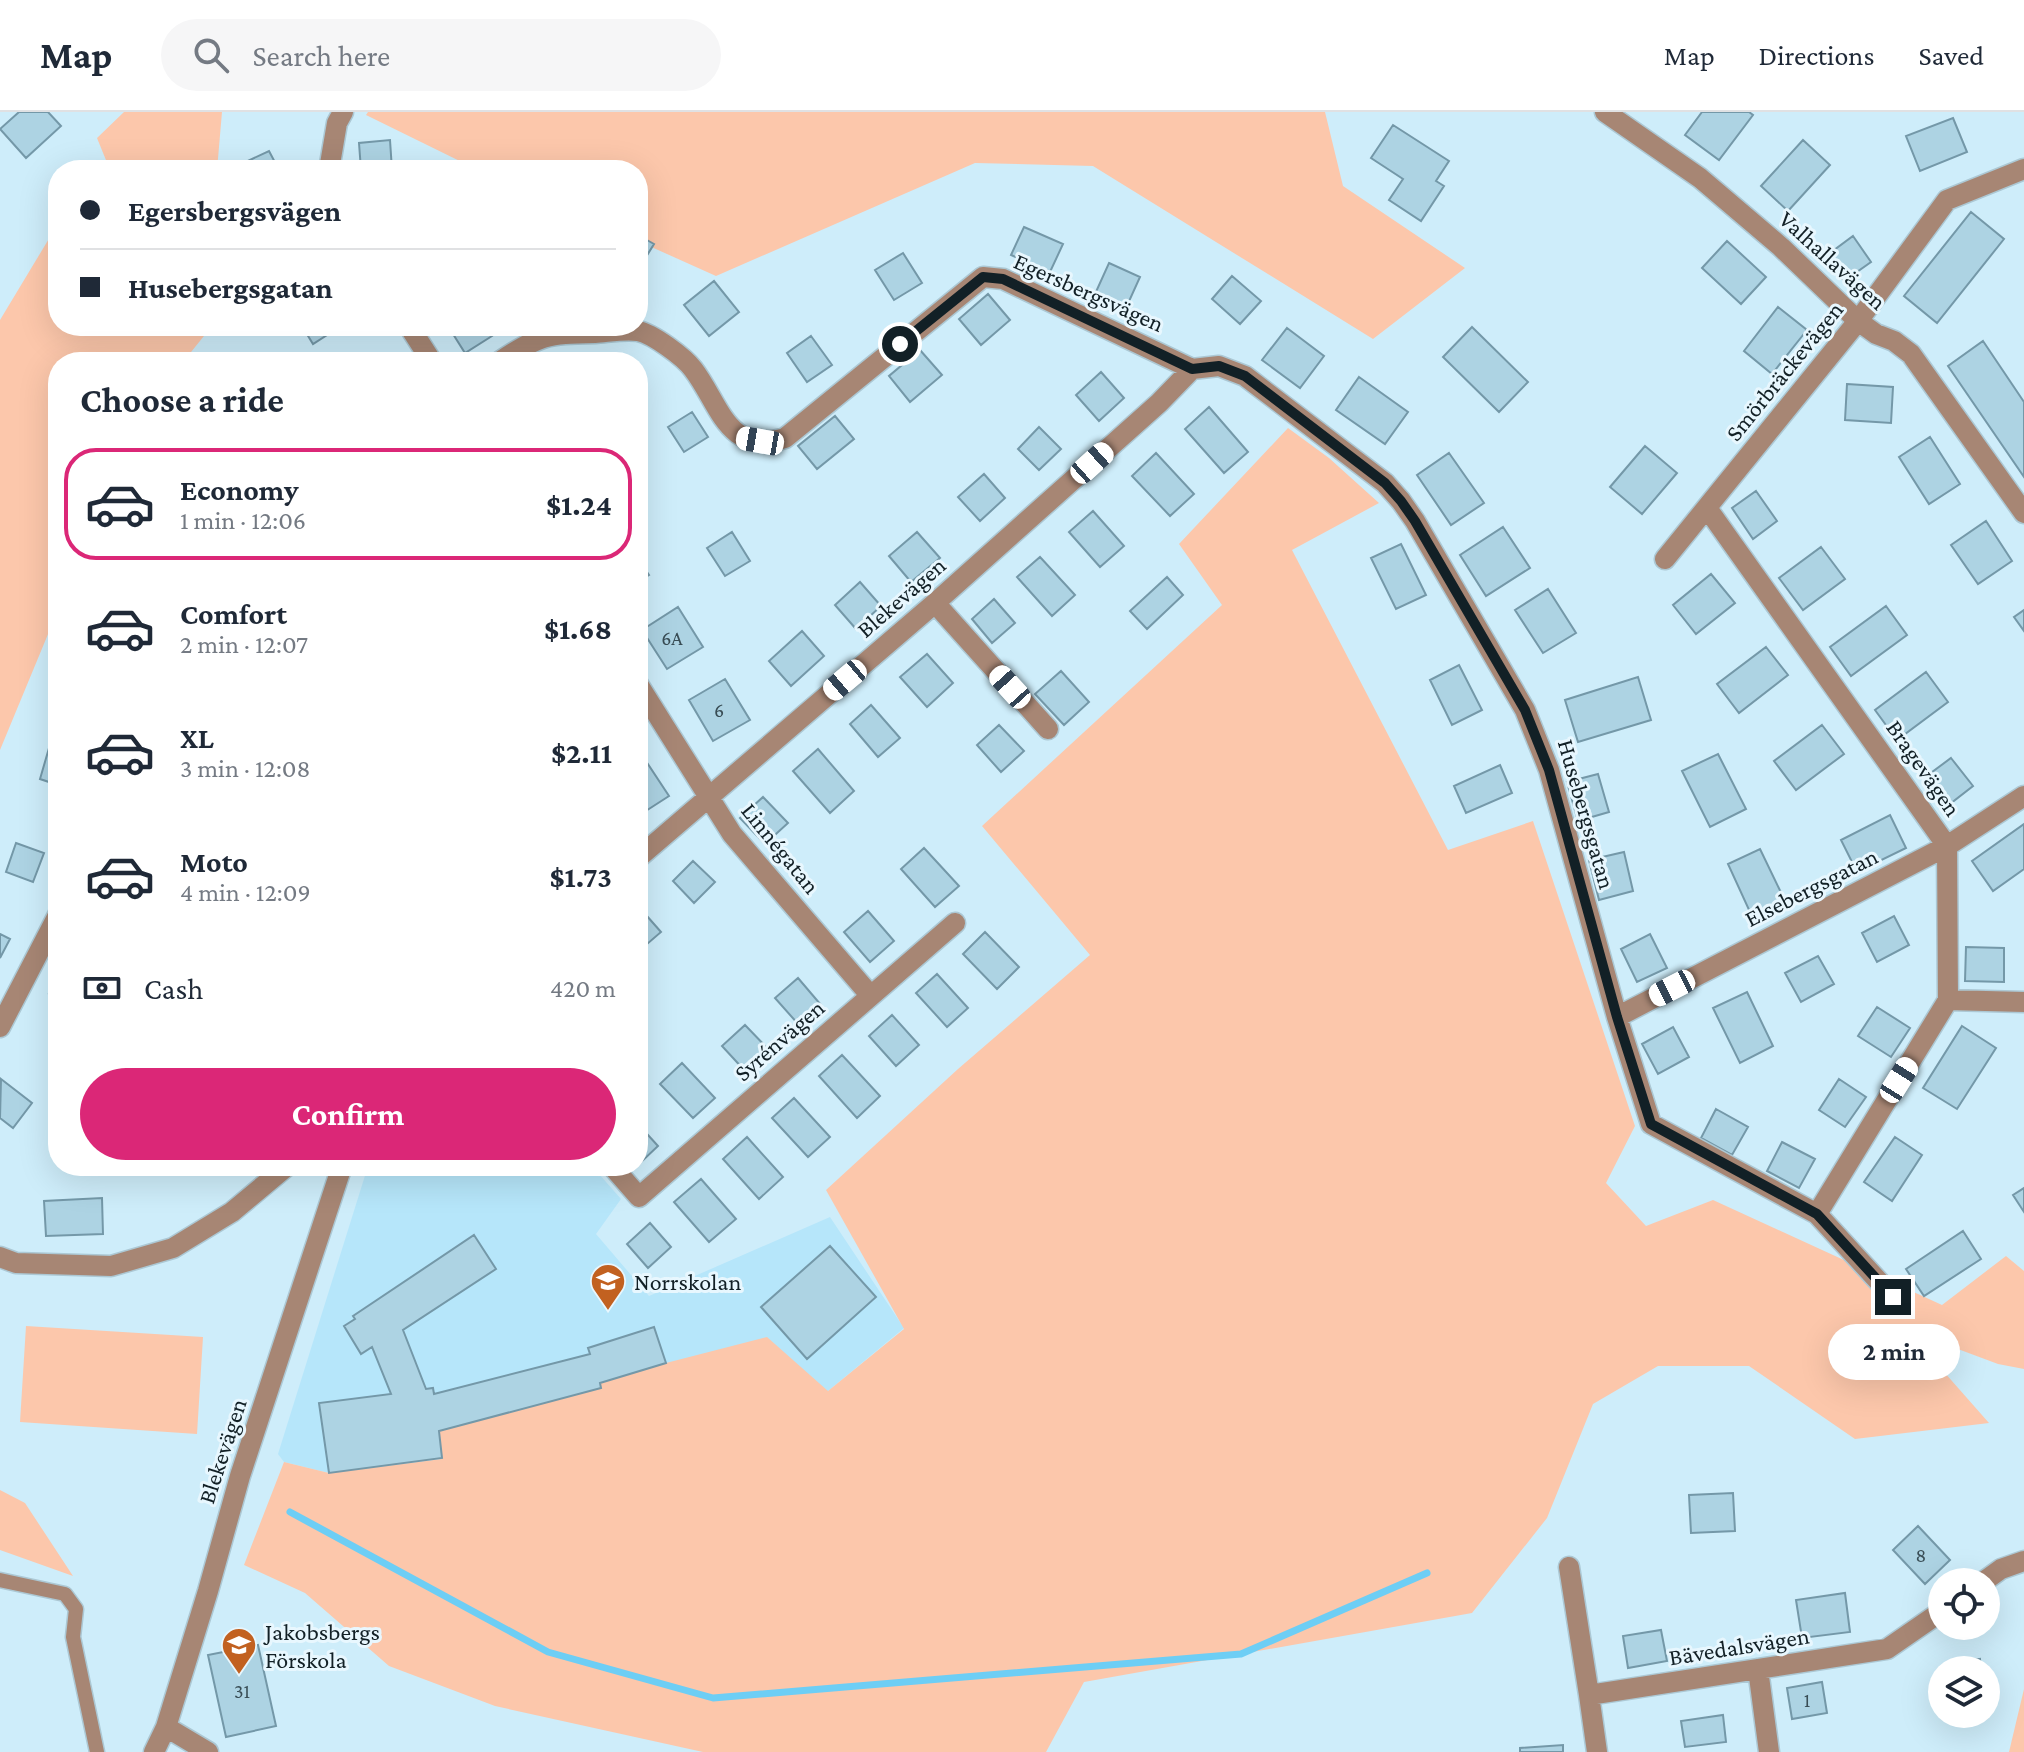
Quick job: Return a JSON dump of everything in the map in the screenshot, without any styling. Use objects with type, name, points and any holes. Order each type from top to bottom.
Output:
[{"type":"street","points":[[331,160],[337,123],[343,112]]},
{"type":"street","name":"Valhallavägen","points":[[1605,112],[1700,178],[1781,247],[1858,321],[1902,347],[1919,364],[2024,513]]},
{"type":"street","name":"Smörbräckevägen","points":[[1665,559],[1858,321],[1947,200],[2024,169]]},
{"type":"street","name":"Egersbergsvägen","points":[[648,336],[664,344],[693,369],[728,426],[742,438],[772,442],[785,438],[983,277],[1003,279],[1192,369]]},
{"type":"street","name":"Egersbergsvägen","points":[[514,352],[545,336]]},
{"type":"street","name":"Husebergsgatan","points":[[1192,369],[1219,366],[1245,376],[1385,483],[1415,521],[1539,739],[1559,801],[1617,1017],[1651,1124],[1817,1214],[1893,1297]]},
{"type":"street","name":"Blekevägen","points":[[648,849],[935,603],[1159,403],[1192,369]]},
{"type":"street","name":"Bragevägen","points":[[1707,508],[1947,846],[1948,1000]]},
{"type":"street","points":[[935,603],[1048,729]]},
{"type":"street","name":"Linnégatan","points":[[648,700],[732,834],[870,995]]},
{"type":"street","name":"Elsebergsgatan","points":[[1617,1017],[1947,846],[2024,796]]},
{"type":"street","name":"Syrénvägen","points":[[621,1176],[639,1197],[955,923]]},
{"type":"street","points":[[0,1027],[48,934]]},
{"type":"street","points":[[1817,1214],[1948,1000],[2024,1002]]},
{"type":"street","points":[[0,1257],[16,1263],[111,1266],[173,1248],[232,1212],[275,1176]]},
{"type":"street","name":"Blekevägen","points":[[154,1752],[166,1727],[331,1176]]},
{"type":"street","points":[[2000,1570],[2024,1561]]},
{"type":"street","points":[[1569,1567],[1597,1752]]},
{"type":"street","name":"Bävedalsvägen","points":[[1589,1695],[1887,1649],[1928,1621]]},
{"type":"street","points":[[1758,1669],[1769,1752]]},
{"type":"street","points":[[166,1727],[208,1752]]},
{"type":"lane","points":[[0,1580],[65,1594],[76,1609],[73,1637],[97,1752]]},
{"type":"shaded area","points":[[124,112],[222,112],[218,160],[106,160],[97,138]]},
{"type":"shaded area","points":[[368,112],[1325,112],[1343,186],[1465,268],[1373,339],[1093,166],[975,163],[716,276],[648,245],[648,160],[458,160],[366,115]]},
{"type":"shaded area","points":[[48,240],[48,336],[204,336],[191,352],[48,352],[48,634],[0,750],[0,320]]},
{"type":"shaded area","points":[[1288,428],[1329,458],[1379,503],[1292,550],[1448,850],[1533,821],[1635,1126],[1606,1183],[1646,1226],[1713,1200],[1942,1305],[2006,1256],[2024,1271],[2024,1369],[1998,1364],[1907,1330],[1989,1423],[1855,1439],[1749,1366],[1658,1366],[1593,1404],[1547,1518],[1472,1613],[1084,1682],[1046,1752],[703,1752],[495,1706],[389,1666],[305,1593],[244,1565],[284,1462],[329,1473],[442,1459],[439,1431],[601,1388],[600,1383],[767,1337],[828,1391],[904,1329],[826,1190],[958,1069],[1090,955],[982,826],[1222,605],[1179,544]]},
{"type":"shaded area","name":"Norrskolan","points":[[365,1176],[601,1176],[621,1199],[596,1234],[649,1296],[830,1217],[904,1328],[828,1391],[600,1384],[601,1388],[439,1431],[442,1458],[329,1473],[284,1462],[278,1454]]},
{"type":"shaded area","points":[[26,1326],[203,1337],[197,1434],[20,1422]]},
{"type":"shaded area","points":[[0,1490],[25,1503],[73,1576],[0,1550]]},
{"type":"shaded area","points":[[2024,1689],[2024,1752],[2009,1752]]},
{"type":"building","points":[[19,112],[48,112],[61,126],[26,158],[0,129]]},
{"type":"building","points":[[1702,112],[1749,112],[1753,115],[1719,160],[1685,135]]},
{"type":"building","points":[[1953,118],[1967,152],[1920,171],[1906,136]]},
{"type":"building","points":[[1393,125],[1449,161],[1436,181],[1444,186],[1421,221],[1389,200],[1403,179],[1371,158]]},
{"type":"building","points":[[390,140],[391,160],[360,160],[359,143]]},
{"type":"building","points":[[1803,140],[1830,165],[1788,211],[1761,186]]},
{"type":"building","points":[[269,151],[274,160],[250,160]]},
{"type":"building","points":[[1971,212],[2004,239],[1937,323],[1904,296]]},
{"type":"building","points":[[1024,227],[1063,244],[1050,272],[1011,255]]},
{"type":"building","points":[[1853,236],[1871,262],[1844,281],[1826,256]]},
{"type":"building","points":[[1727,241],[1766,277],[1741,304],[1702,268]]},
{"type":"building","points":[[903,253],[922,283],[894,300],[875,270]]},
{"type":"building","points":[[1109,263],[1140,277],[1126,308],[1095,294]]},
{"type":"building","points":[[1232,276],[1261,301],[1240,324],[1212,299]]},
{"type":"building","points":[[714,281],[739,312],[709,336],[684,305]]},
{"type":"building","points":[[988,294],[1010,320],[981,345],[959,319]]},
{"type":"building","points":[[1778,307],[1807,330],[1772,374],[1744,351]]},
{"type":"building","points":[[1472,327],[1528,382],[1499,412],[1443,357]]},
{"type":"building","points":[[1287,328],[1324,356],[1300,388],[1262,360]]},
{"type":"building","points":[[308,336],[325,336],[313,344]]},
{"type":"building","points":[[454,336],[492,336],[467,352]]},
{"type":"building","points":[[811,336],[832,365],[807,382],[787,353]]},
{"type":"building","points":[[1983,341],[2024,402],[2024,477],[1948,366]]},
{"type":"building","points":[[920,350],[942,375],[910,402],[889,376]]},
{"type":"building","points":[[1101,372],[1124,398],[1099,421],[1076,395]]},
{"type":"building","points":[[1359,377],[1408,412],[1385,444],[1336,410]]},
{"type":"building","points":[[1847,384],[1893,387],[1891,423],[1845,420]]},
{"type":"building","points":[[1209,407],[1248,452],[1224,473],[1185,429]]},
{"type":"building","points":[[692,412],[708,437],[684,452],[668,427]]},
{"type":"building","points":[[835,416],[854,439],[817,469],[798,446]]},
{"type":"building","points":[[1039,427],[1061,449],[1039,470],[1018,449]]},
{"type":"building","points":[[1930,437],[1960,484],[1929,504],[1899,457]]},
{"type":"building","points":[[1645,446],[1677,473],[1642,514],[1610,487]]},
{"type":"building","points":[[1156,453],[1194,494],[1170,516],[1132,476]]},
{"type":"building","points":[[1449,453],[1484,503],[1451,525],[1417,475]]},
{"type":"building","points":[[984,474],[1005,498],[980,521],[958,497]]},
{"type":"building","points":[[1756,491],[1777,521],[1753,539],[1732,508]]},
{"type":"building","points":[[1093,511],[1124,546],[1100,567],[1069,532]]},
{"type":"building","points":[[1986,521],[2012,561],[1978,584],[1951,545]]},
{"type":"building","points":[[1503,527],[1530,568],[1486,596],[1460,555]]},
{"type":"building","points":[[732,532],[750,561],[725,576],[707,548]]},
{"type":"building","points":[[917,532],[940,558],[911,582],[889,556]]},
{"type":"building","points":[[1401,544],[1426,595],[1396,609],[1371,558]]},
{"type":"building","points":[[1821,547],[1845,579],[1803,610],[1779,578]]},
{"type":"building","points":[[1040,557],[1075,595],[1052,616],[1017,577]]},
{"type":"building","points":[[1711,574],[1735,603],[1696,634],[1673,605]]},
{"type":"building","points":[[1167,577],[1183,595],[1147,629],[1130,611]]},
{"type":"building","points":[[860,582],[881,606],[856,629],[835,605]]},
{"type":"building","points":[[1548,589],[1576,633],[1543,653],[1515,610]]},
{"type":"building","points":[[994,599],[1015,623],[992,643],[972,619]]},
{"type":"building","points":[[1886,606],[1907,635],[1851,676],[1830,647]]},
{"type":"building","points":[[678,607],[703,647],[667,669],[648,639],[648,626]]},
{"type":"building","points":[[2024,610],[2024,631],[2014,617]]},
{"type":"building","points":[[802,631],[824,656],[791,686],[769,661]]},
{"type":"building","points":[[1766,647],[1788,675],[1739,713],[1717,684]]},
{"type":"building","points":[[927,654],[953,683],[927,707],[900,677]]},
{"type":"building","points":[[1459,665],[1482,710],[1452,725],[1430,680]]},
{"type":"building","points":[[1061,671],[1089,702],[1064,725],[1035,694]]},
{"type":"building","points":[[1926,672],[1948,702],[1897,740],[1875,710]]},
{"type":"building","points":[[1638,677],[1651,720],[1578,742],[1565,700]]},
{"type":"building","points":[[725,679],[750,720],[713,741],[689,700]]},
{"type":"building","points":[[871,705],[900,738],[878,757],[850,724]]},
{"type":"building","points":[[999,725],[1024,751],[1001,772],[977,745]]},
{"type":"building","points":[[1822,725],[1844,754],[1796,790],[1774,761]]},
{"type":"building","points":[[818,749],[854,791],[830,813],[793,771]]},
{"type":"building","points":[[48,751],[48,782],[40,779]]},
{"type":"building","points":[[1718,754],[1746,809],[1710,827],[1682,771]]},
{"type":"building","points":[[1951,758],[1973,786],[1946,807],[1924,778]]},
{"type":"building","points":[[648,764],[669,796],[648,810]]},
{"type":"building","points":[[1500,765],[1512,793],[1466,813],[1454,786]]},
{"type":"building","points":[[1598,774],[1609,812],[1578,821],[1567,782]]},
{"type":"building","points":[[763,797],[788,823],[765,844],[740,818]]},
{"type":"building","points":[[1890,815],[1906,848],[1857,872],[1841,840]]},
{"type":"building","points":[[2024,824],[2024,869],[1993,891],[1972,861]]},
{"type":"building","points":[[16,843],[44,853],[33,882],[6,872]]},
{"type":"building","points":[[924,848],[959,886],[935,907],[901,869]]},
{"type":"building","points":[[1760,849],[1788,907],[1755,923],[1728,864]]},
{"type":"building","points":[[1624,852],[1633,891],[1599,900],[1589,860]]},
{"type":"building","points":[[693,861],[715,882],[694,903],[673,881]]},
{"type":"building","points":[[868,911],[894,941],[870,962],[844,932]]},
{"type":"building","points":[[1894,916],[1909,945],[1877,962],[1862,933]]},
{"type":"building","points":[[648,917],[661,932],[648,943]]},
{"type":"building","points":[[985,932],[1019,967],[997,989],[963,954]]},
{"type":"building","points":[[0,934],[10,939],[0,958]]},
{"type":"building","points":[[1650,934],[1667,968],[1637,982],[1621,949]]},
{"type":"building","points":[[1966,947],[2004,948],[2004,982],[1965,981]]},
{"type":"building","points":[[1818,956],[1834,984],[1801,1002],[1785,973]]},
{"type":"building","points":[[937,974],[968,1008],[947,1027],[916,993]]},
{"type":"building","points":[[798,978],[821,1005],[799,1025],[775,998]]},
{"type":"building","points":[[1747,992],[1773,1046],[1740,1063],[1713,1008]]},
{"type":"building","points":[[1877,1007],[1910,1028],[1891,1057],[1858,1036]]},
{"type":"building","points":[[892,1015],[919,1045],[896,1066],[869,1036]]},
{"type":"building","points":[[745,1025],[769,1050],[746,1072],[722,1046]]},
{"type":"building","points":[[1962,1026],[1996,1048],[1957,1109],[1923,1088]]},
{"type":"building","points":[[1673,1027],[1689,1057],[1658,1074],[1642,1044]]},
{"type":"building","points":[[842,1055],[880,1096],[857,1118],[819,1076]]},
{"type":"building","points":[[682,1063],[715,1098],[693,1118],[660,1084]]},
{"type":"building","points":[[1,1079],[32,1103],[13,1128],[0,1118]]},
{"type":"building","points":[[1839,1079],[1866,1097],[1845,1127],[1819,1110]]},
{"type":"building","points":[[794,1098],[830,1137],[808,1157],[772,1118]]},
{"type":"building","points":[[1716,1109],[1748,1127],[1732,1155],[1701,1138]]},
{"type":"building","points":[[648,1135],[658,1146],[648,1156]]},
{"type":"building","points":[[747,1137],[783,1177],[759,1199],[723,1159]]},
{"type":"building","points":[[1895,1137],[1922,1155],[1892,1201],[1864,1182]]},
{"type":"building","points":[[1782,1142],[1815,1159],[1799,1188],[1767,1171]]},
{"type":"building","points":[[701,1179],[736,1219],[709,1242],[674,1202]]},
{"type":"building","points":[[2024,1188],[2024,1212],[2013,1195]]},
{"type":"building","points":[[102,1198],[103,1234],[46,1236],[44,1201]]},
{"type":"building","points":[[650,1223],[671,1247],[648,1268],[627,1244]]},
{"type":"building","points":[[1963,1231],[1981,1259],[1924,1296],[1906,1269]]},
{"type":"building","points":[[474,1235],[496,1269],[403,1330],[426,1389],[433,1388],[434,1394],[590,1354],[588,1348],[654,1327],[666,1363],[600,1383],[601,1388],[439,1431],[442,1458],[329,1473],[319,1403],[391,1394],[372,1347],[361,1354],[344,1326],[355,1319],[353,1316]]},
{"type":"building","points":[[830,1246],[876,1297],[807,1359],[761,1307]]},
{"type":"building","points":[[1733,1493],[1735,1531],[1691,1533],[1689,1495]]},
{"type":"building","points":[[1918,1526],[1950,1560],[1942,1568],[1928,1568],[1928,1581],[1925,1584],[1893,1550]]},
{"type":"building","points":[[1845,1593],[1850,1632],[1802,1638],[1796,1600]]},
{"type":"building","points":[[1661,1630],[1667,1661],[1628,1668],[1623,1636]]},
{"type":"building","points":[[258,1645],[276,1726],[226,1737],[208,1655]]},
{"type":"building","points":[[1822,1682],[1827,1713],[1792,1719],[1787,1688]]},
{"type":"building","points":[[1723,1715],[1726,1742],[1685,1747],[1681,1721]]},
{"type":"building","points":[[1563,1745],[1563,1752],[1520,1752],[1520,1748]]},
{"type":"waterway","points":[[290,1512],[548,1652],[713,1698],[1241,1654],[1427,1573]]},
{"type":"place","name":"Norrskolan","points":[[608,1312]]},
{"type":"place","name":"Jakobsbergs Förskola","points":[[239,1676]]},
{"type":"route","points":[[900,344],[983,277],[1003,279],[1192,369],[1219,366],[1245,376],[1385,483],[1415,521],[1539,739],[1559,801],[1617,1017],[1651,1124],[1817,1214],[1893,1297]]}]
